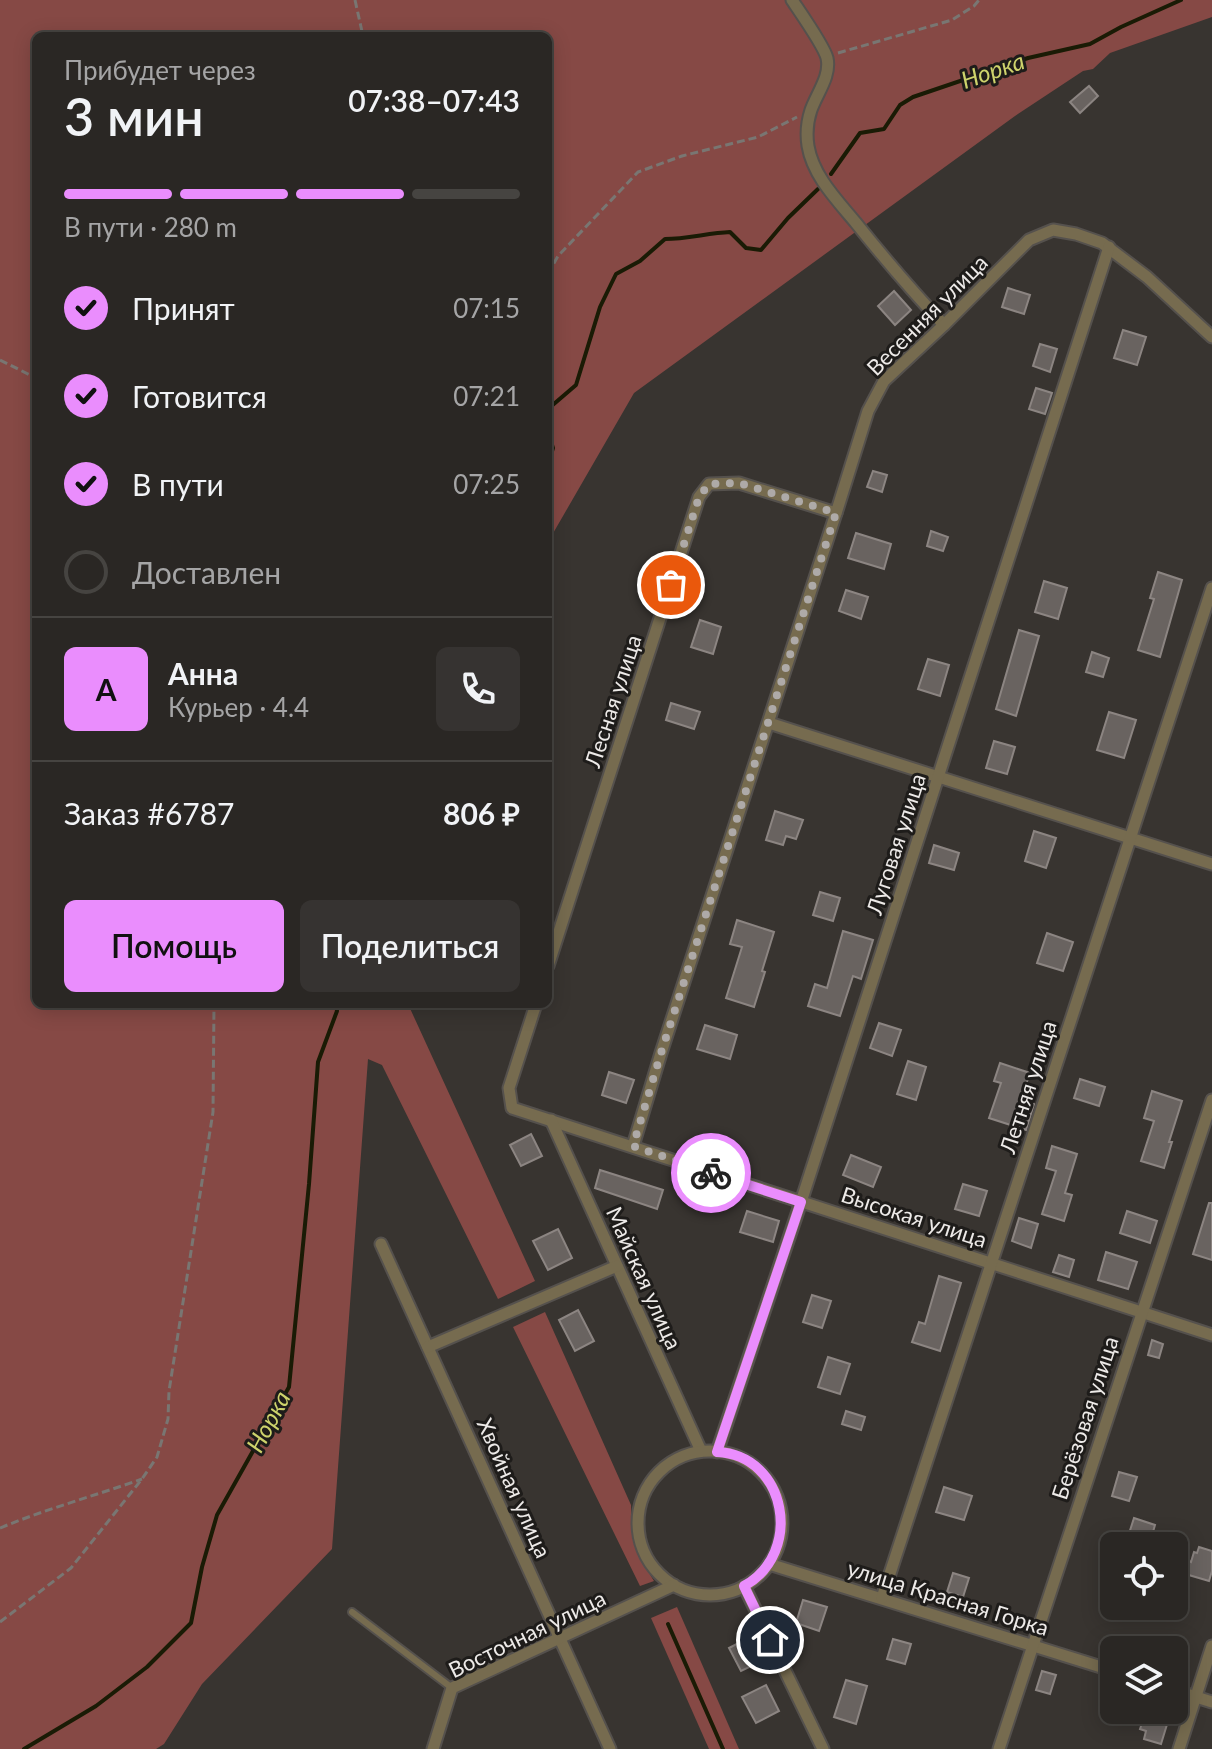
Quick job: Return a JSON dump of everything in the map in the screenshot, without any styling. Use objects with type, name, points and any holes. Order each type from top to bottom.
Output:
[{"type":"street","points":[[792,0],[827,57],[827,71],[811,109],[806,131],[808,149],[818,173],[894,270],[944,325]]},
{"type":"street","name":"Весенняя улица","points":[[633,1146],[868,411],[884,381],[1029,240],[1053,230],[1076,234],[1109,247],[1147,277],[1212,337]]},
{"type":"street","name":"Луговая улица","points":[[717,1452],[801,1202],[1109,247]]},
{"type":"street","name":"Лесная улица","points":[[552,954],[699,497],[709,484],[739,483],[836,513]]},
{"type":"street","name":"Летняя улица","points":[[882,1598],[1212,588]]},
{"type":"street","points":[[769,723],[1212,864]]},
{"type":"street","name":"Высокая улица","points":[[535,1008],[509,1088],[512,1108],[1212,1335]]},
{"type":"street","name":"Берёзовая улица","points":[[999,1749],[1212,1100]]},
{"type":"street","name":"Майская улица","points":[[551,1120],[701,1451]]},
{"type":"street","name":"Хвойная улица","points":[[381,1244],[610,1749]]},
{"type":"street","points":[[428,1347],[617,1266]]},
{"type":"street","points":[[701,1451],[717,1452],[725,1452],[748,1462],[765,1477],[777,1497],[782,1520],[779,1543],[769,1564],[754,1581],[733,1592],[710,1596],[686,1592],[665,1580],[648,1562],[639,1540],[638,1516],[644,1492],[658,1472],[678,1458],[701,1451]]},
{"type":"street","name":"улица Красная Горка","points":[[769,1564],[1100,1666]]},
{"type":"street","name":"Восточная улица","points":[[433,1749],[452,1688],[674,1585]]},
{"type":"street","points":[[744,1586],[823,1749]]},
{"type":"street","points":[[1179,1749],[1212,1646]]},
{"type":"street","points":[[1188,1695],[1212,1702]]},
{"type":"lane","points":[[352,1612],[452,1688]]},
{"type":"path","points":[[355,0],[362,32]]},
{"type":"path","points":[[827,57],[952,20],[979,0]]},
{"type":"path","points":[[552,267],[558,256],[638,172],[682,156],[758,137],[811,109]]},
{"type":"path","points":[[0,360],[32,376]]},
{"type":"path","points":[[0,1622],[71,1568],[157,1457],[168,1419],[169,1391],[213,1112],[214,1008]]},
{"type":"path","points":[[0,1528],[38,1512],[142,1479]]},
{"type":"shaded area","points":[[0,0],[1212,0],[1212,17],[1110,53],[1093,69],[1083,71],[1015,116],[634,393],[552,535],[552,32],[32,32],[32,1008],[410,1008],[535,1281],[498,1299],[382,1065],[368,1059],[332,1549],[202,1684],[164,1744],[156,1749],[0,1749]]},
{"type":"shaded area","points":[[545,1312],[631,1505],[636,1545],[654,1581],[640,1586],[513,1327]]},
{"type":"shaded area","points":[[677,1607],[739,1749],[709,1749],[651,1618]]},
{"type":"building","points":[[1089,86],[1098,96],[1080,113],[1070,102]]},
{"type":"building","points":[[1008,288],[1030,295],[1024,314],[1002,307]]},
{"type":"building","points":[[894,291],[911,310],[895,325],[878,306]]},
{"type":"building","points":[[1123,330],[1146,337],[1137,365],[1114,358]]},
{"type":"building","points":[[1040,344],[1057,349],[1050,372],[1033,366]]},
{"type":"building","points":[[1036,388],[1052,393],[1045,414],[1029,409]]},
{"type":"building","points":[[873,471],[887,475],[882,492],[867,487]]},
{"type":"building","points":[[931,531],[948,537],[943,551],[927,546]]},
{"type":"building","points":[[856,533],[891,544],[884,569],[848,558]]},
{"type":"building","points":[[1158,572],[1182,580],[1160,657],[1138,650],[1154,599],[1150,598]]},
{"type":"building","points":[[1044,581],[1067,588],[1058,619],[1035,612]]},
{"type":"building","points":[[846,590],[868,597],[861,619],[839,611]]},
{"type":"building","points":[[700,620],[721,627],[713,654],[691,647]]},
{"type":"building","points":[[1019,630],[1039,636],[1016,716],[996,709]]},
{"type":"building","points":[[1092,652],[1109,658],[1103,677],[1086,672]]},
{"type":"building","points":[[928,659],[949,665],[940,696],[918,689]]},
{"type":"building","points":[[671,703],[700,712],[694,729],[666,720]]},
{"type":"building","points":[[1109,712],[1136,720],[1124,758],[1097,750]]},
{"type":"building","points":[[994,741],[1015,747],[1007,774],[986,768]]},
{"type":"building","points":[[775,811],[803,820],[796,839],[786,836],[783,845],[766,840]]},
{"type":"building","points":[[1034,831],[1056,838],[1046,868],[1025,861]]},
{"type":"building","points":[[934,845],[959,853],[954,870],[929,863]]},
{"type":"building","points":[[820,892],[840,898],[833,921],[813,915]]},
{"type":"building","points":[[737,920],[774,932],[754,1007],[726,998],[742,947],[730,944]]},
{"type":"building","points":[[843,931],[873,940],[861,979],[853,976],[840,1016],[808,1006],[815,984],[827,988]]},
{"type":"building","points":[[1047,933],[1073,942],[1063,971],[1037,963]]},
{"type":"building","points":[[879,1023],[901,1030],[892,1056],[870,1048]]},
{"type":"building","points":[[705,1025],[737,1035],[730,1059],[697,1049]]},
{"type":"building","points":[[908,1061],[926,1067],[916,1100],[897,1094]]},
{"type":"building","points":[[1000,1063],[1030,1073],[1021,1099],[1034,1104],[1026,1130],[989,1118],[1001,1083],[994,1081]]},
{"type":"building","points":[[609,1072],[634,1080],[626,1103],[602,1095]]},
{"type":"building","points":[[1080,1079],[1105,1087],[1099,1106],[1074,1098]]},
{"type":"building","points":[[1152,1091],[1182,1101],[1164,1168],[1141,1161],[1154,1121],[1144,1118]]},
{"type":"building","points":[[531,1134],[542,1156],[521,1166],[510,1145]]},
{"type":"building","points":[[1052,1146],[1077,1154],[1065,1193],[1072,1195],[1064,1221],[1042,1214],[1056,1171],[1046,1168]]},
{"type":"building","points":[[851,1155],[881,1167],[873,1187],[843,1175]]},
{"type":"building","points":[[600,1170],[663,1190],[657,1209],[595,1188]]},
{"type":"building","points":[[963,1184],[987,1191],[979,1216],[955,1209]]},
{"type":"building","points":[[1209,1203],[1212,1203],[1212,1260],[1193,1254]]},
{"type":"building","points":[[747,1211],[779,1221],[773,1242],[740,1232]]},
{"type":"building","points":[[1127,1211],[1157,1221],[1150,1243],[1120,1233]]},
{"type":"building","points":[[1019,1218],[1038,1224],[1031,1248],[1012,1241]]},
{"type":"building","points":[[558,1229],[572,1258],[548,1270],[533,1241]]},
{"type":"building","points":[[1106,1252],[1137,1262],[1128,1289],[1098,1280]]},
{"type":"building","points":[[1059,1255],[1074,1260],[1069,1277],[1053,1272]]},
{"type":"building","points":[[939,1276],[961,1283],[940,1351],[912,1342],[919,1322],[925,1324]]},
{"type":"building","points":[[812,1295],[831,1301],[822,1328],[803,1322]]},
{"type":"building","points":[[578,1310],[594,1341],[575,1351],[559,1320]]},
{"type":"building","points":[[1152,1340],[1163,1344],[1159,1358],[1148,1355]]},
{"type":"building","points":[[828,1357],[850,1364],[840,1394],[818,1387]]},
{"type":"building","points":[[846,1411],[865,1417],[861,1430],[842,1424]]},
{"type":"building","points":[[1119,1472],[1137,1477],[1129,1501],[1112,1496]]},
{"type":"building","points":[[944,1487],[972,1496],[964,1520],[936,1512]]},
{"type":"building","points":[[1134,1518],[1155,1525],[1153,1532],[1130,1532]]},
{"type":"building","points":[[1199,1547],[1212,1551],[1209,1581],[1188,1575],[1188,1560],[1191,1562],[1194,1552],[1197,1553]]},
{"type":"building","points":[[953,1573],[969,1578],[963,1597],[947,1592]]},
{"type":"building","points":[[803,1600],[827,1607],[819,1631],[796,1623]]},
{"type":"building","points":[[750,1637],[762,1661],[741,1671],[729,1648]]},
{"type":"building","points":[[893,1639],[911,1644],[905,1664],[887,1659]]},
{"type":"building","points":[[1042,1671],[1056,1675],[1050,1694],[1036,1690]]},
{"type":"building","points":[[846,1680],[867,1686],[856,1724],[834,1717]]},
{"type":"building","points":[[766,1685],[779,1711],[756,1723],[742,1697]]},
{"type":"building","points":[[1142,1724],[1167,1724],[1161,1744],[1144,1739],[1146,1731],[1140,1729]]},
{"type":"waterway","name":"Норка","points":[[831,174],[860,133],[884,129],[900,105],[913,97],[1028,58],[1090,44],[1181,0]]},
{"type":"waterway","name":"Норка","points":[[552,406],[576,385],[600,307],[616,274],[640,261],[665,239],[730,232],[746,248],[761,250],[818,189]]},
{"type":"waterway","name":"Норка","points":[[552,445],[552,451]]},
{"type":"waterway","name":"Норка","points":[[24,1749],[96,1706],[147,1667],[191,1623],[202,1567],[217,1515],[289,1387],[318,1062],[337,1008]]},
{"type":"waterway","points":[[668,1624],[723,1749]]},
{"type":"way so far","points":[[671,585],[699,497],[709,484],[739,483],[836,513],[633,1146],[711,1173]]},
{"type":"route","points":[[711,1173],[801,1202],[717,1452],[725,1452],[748,1462],[765,1477],[777,1497],[782,1520],[779,1543],[769,1564],[754,1581],[744,1586],[770,1640]]}]
